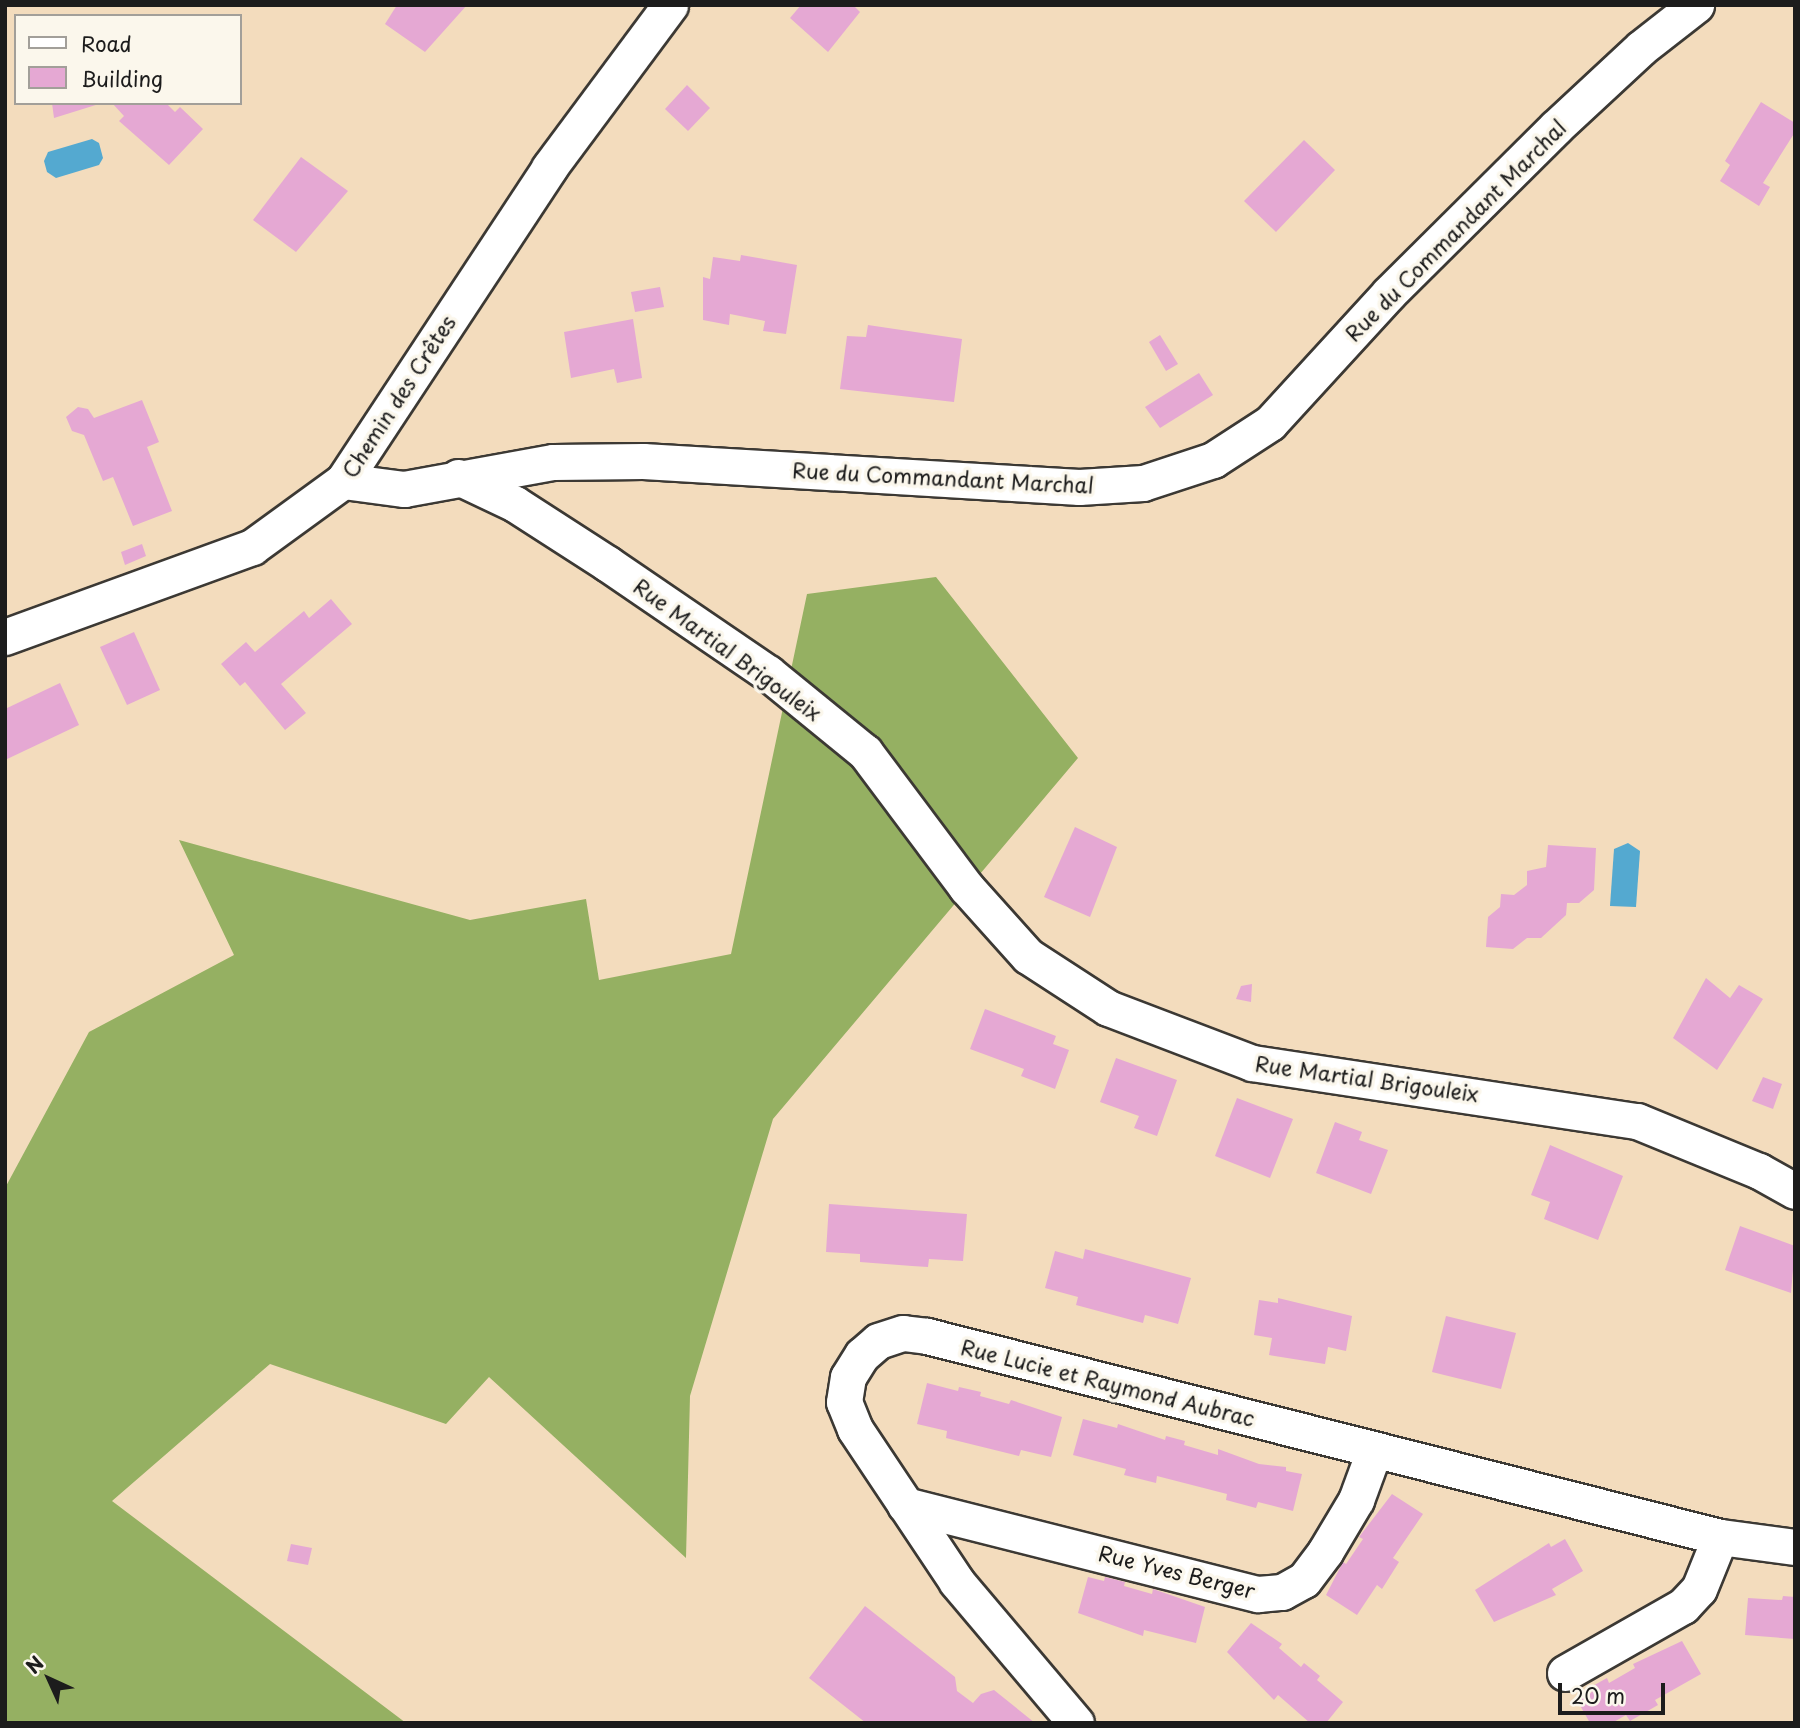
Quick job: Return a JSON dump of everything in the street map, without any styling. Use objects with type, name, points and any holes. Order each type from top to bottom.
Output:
[{"type":"street","name":"Chemin des Crêtes","points":[[5,637],[252,547],[343,481],[549,168],[670,5]]},
{"type":"street","name":"Rue du Commandant Marchal","points":[[343,481],[404,489],[458,477],[552,462],[643,461],[1079,488],[1143,483],[1213,460],[1270,423],[1389,293],[1555,128],[1641,48],[1696,5]]},
{"type":"street","name":"Rue Martial Brigouleix","points":[[458,477],[515,504],[608,564],[768,673],[865,751],[966,887],[1028,956],[1108,1008],[1252,1063],[1637,1121],[1759,1171],[1795,1191]]},
{"type":"street","name":"Rue Lucie et Raymond Aubrac","points":[[1076,1723],[957,1582],[855,1429],[844,1402],[848,1377],[862,1355],[878,1341],[903,1333],[1109,1381],[1374,1451],[1720,1537],[1795,1547]]},
{"type":"street","name":"Rue Yves Berger","points":[[905,1505],[1258,1594],[1283,1592],[1304,1580],[1325,1552],[1356,1500],[1374,1451]]},
{"type":"street","points":[[1565,1673],[1683,1606],[1699,1589],[1720,1537]]},
{"type":"green space","points":[[936,577],[1078,758],[773,1119],[690,1396],[686,1558],[489,1377],[446,1424],[270,1364],[112,1501],[406,1723],[5,1723],[5,1188],[89,1032],[234,955],[179,840],[470,920],[586,899],[599,980],[731,954],[807,594]]},
{"type":"water","points":[[92,139],[99,143],[103,158],[99,165],[56,178],[47,172],[44,161],[48,152]]},
{"type":"water","points":[[1628,843],[1640,851],[1636,907],[1610,906],[1614,849]]},
{"type":"building","points":[[397,5],[467,5],[425,52],[385,24]]},
{"type":"building","points":[[801,5],[853,5],[860,12],[828,52],[790,18]]},
{"type":"building","points":[[687,85],[710,108],[688,131],[665,109]]},
{"type":"building","points":[[1761,102],[1795,123],[1795,132],[1763,183],[1770,187],[1759,206],[1720,181],[1730,165],[1725,161]]},
{"type":"building","points":[[52,105],[96,105],[54,118]]},
{"type":"building","points":[[114,105],[168,105],[175,112],[180,107],[203,129],[169,165],[119,121],[124,116]]},
{"type":"building","points":[[1304,140],[1335,170],[1276,232],[1244,201]]},
{"type":"building","points":[[301,157],[348,191],[296,252],[253,220]]},
{"type":"building","points":[[741,255],[797,265],[786,334],[763,331],[765,321],[730,314],[729,325],[703,320],[703,277],[710,279],[713,257],[740,261]]},
{"type":"building","points":[[660,287],[664,307],[635,312],[631,292]]},
{"type":"building","points":[[633,319],[642,378],[617,383],[614,369],[571,378],[564,332]]},
{"type":"building","points":[[868,325],[962,339],[954,402],[840,389],[847,336],[866,337]]},
{"type":"building","points":[[1160,335],[1178,364],[1166,371],[1149,342]]},
{"type":"building","points":[[1199,373],[1213,395],[1160,428],[1145,407]]},
{"type":"building","points":[[142,400],[159,442],[147,447],[172,511],[133,526],[113,477],[103,481],[84,435],[72,431],[66,417],[78,407],[88,409],[94,418]]},
{"type":"building","points":[[142,544],[146,556],[125,565],[121,552]]},
{"type":"building","points":[[331,599],[352,624],[281,684],[306,713],[285,730],[245,682],[240,686],[221,664],[246,642],[255,652],[304,611],[309,618]]},
{"type":"building","points":[[134,632],[160,690],[127,705],[100,647]]},
{"type":"building","points":[[60,683],[79,725],[5,760],[5,709]]},
{"type":"building","points":[[1075,827],[1117,847],[1090,917],[1044,897]]},
{"type":"building","points":[[1548,845],[1596,848],[1594,890],[1579,903],[1567,903],[1566,915],[1541,938],[1527,938],[1513,949],[1486,947],[1488,917],[1500,907],[1501,894],[1514,895],[1527,885],[1527,871],[1546,867]]},
{"type":"building","points":[[1706,978],[1730,998],[1739,985],[1763,999],[1717,1070],[1673,1038]]},
{"type":"building","points":[[1252,984],[1251,1002],[1236,999],[1241,986]]},
{"type":"building","points":[[985,1009],[1056,1036],[1053,1044],[1069,1050],[1055,1089],[1021,1076],[1024,1069],[970,1049]]},
{"type":"building","points":[[1116,1058],[1177,1080],[1157,1136],[1134,1128],[1139,1116],[1100,1102]]},
{"type":"building","points":[[1763,1077],[1782,1084],[1773,1109],[1752,1101]]},
{"type":"building","points":[[1237,1098],[1293,1119],[1270,1178],[1215,1156]]},
{"type":"building","points":[[1335,1122],[1362,1132],[1359,1140],[1388,1150],[1371,1194],[1316,1173]]},
{"type":"building","points":[[1550,1145],[1623,1176],[1598,1240],[1544,1219],[1550,1202],[1531,1195]]},
{"type":"building","points":[[829,1204],[967,1214],[963,1261],[929,1259],[928,1267],[912,1266],[860,1262],[860,1254],[826,1252]]},
{"type":"building","points":[[1740,1226],[1795,1246],[1791,1293],[1725,1270]]},
{"type":"building","points":[[1085,1249],[1191,1278],[1178,1324],[1145,1315],[1143,1323],[1076,1305],[1078,1297],[1045,1288],[1055,1251],[1083,1259]]},
{"type":"building","points":[[1278,1298],[1352,1316],[1346,1351],[1328,1347],[1325,1364],[1269,1355],[1272,1338],[1254,1335],[1259,1300],[1278,1303]]},
{"type":"building","points":[[1446,1316],[1516,1333],[1501,1389],[1432,1372]]},
{"type":"building","points":[[927,1383],[958,1391],[959,1387],[981,1392],[980,1396],[1009,1404],[1011,1400],[1062,1417],[1051,1457],[1021,1450],[1019,1456],[946,1438],[947,1431],[917,1424]]},
{"type":"building","points":[[1083,1419],[1117,1428],[1118,1424],[1165,1440],[1166,1436],[1185,1441],[1184,1445],[1218,1455],[1218,1449],[1259,1464],[1286,1467],[1286,1471],[1302,1474],[1293,1511],[1258,1502],[1256,1508],[1226,1500],[1227,1494],[1157,1476],[1156,1483],[1124,1475],[1126,1469],[1073,1455]]},
{"type":"building","points":[[1392,1494],[1423,1514],[1393,1558],[1399,1562],[1382,1589],[1377,1585],[1357,1615],[1326,1595],[1343,1562],[1346,1564],[1363,1539],[1359,1537]]},
{"type":"building","points":[[1565,1539],[1583,1571],[1552,1589],[1556,1595],[1494,1622],[1475,1590],[1549,1543],[1551,1547]]},
{"type":"building","points":[[291,1544],[312,1548],[308,1565],[287,1561]]},
{"type":"building","points":[[1088,1577],[1104,1581],[1105,1577],[1125,1582],[1124,1586],[1152,1594],[1153,1589],[1205,1607],[1196,1643],[1144,1630],[1143,1636],[1078,1613]]},
{"type":"building","points":[[1783,1596],[1795,1597],[1795,1639],[1745,1635],[1748,1598],[1782,1600]]},
{"type":"building","points":[[865,1606],[955,1677],[957,1691],[973,1703],[981,1694],[994,1690],[1035,1723],[866,1723],[809,1678]]},
{"type":"building","points":[[1251,1623],[1282,1644],[1279,1648],[1301,1667],[1304,1663],[1320,1676],[1317,1680],[1343,1702],[1326,1723],[1310,1723],[1278,1695],[1274,1700],[1227,1652]]},
{"type":"building","points":[[1682,1641],[1701,1674],[1655,1700],[1658,1705],[1630,1721],[1626,1715],[1612,1723],[1590,1723],[1577,1700],[1592,1692],[1589,1688],[1607,1678],[1609,1683],[1635,1668],[1633,1664]]}]
